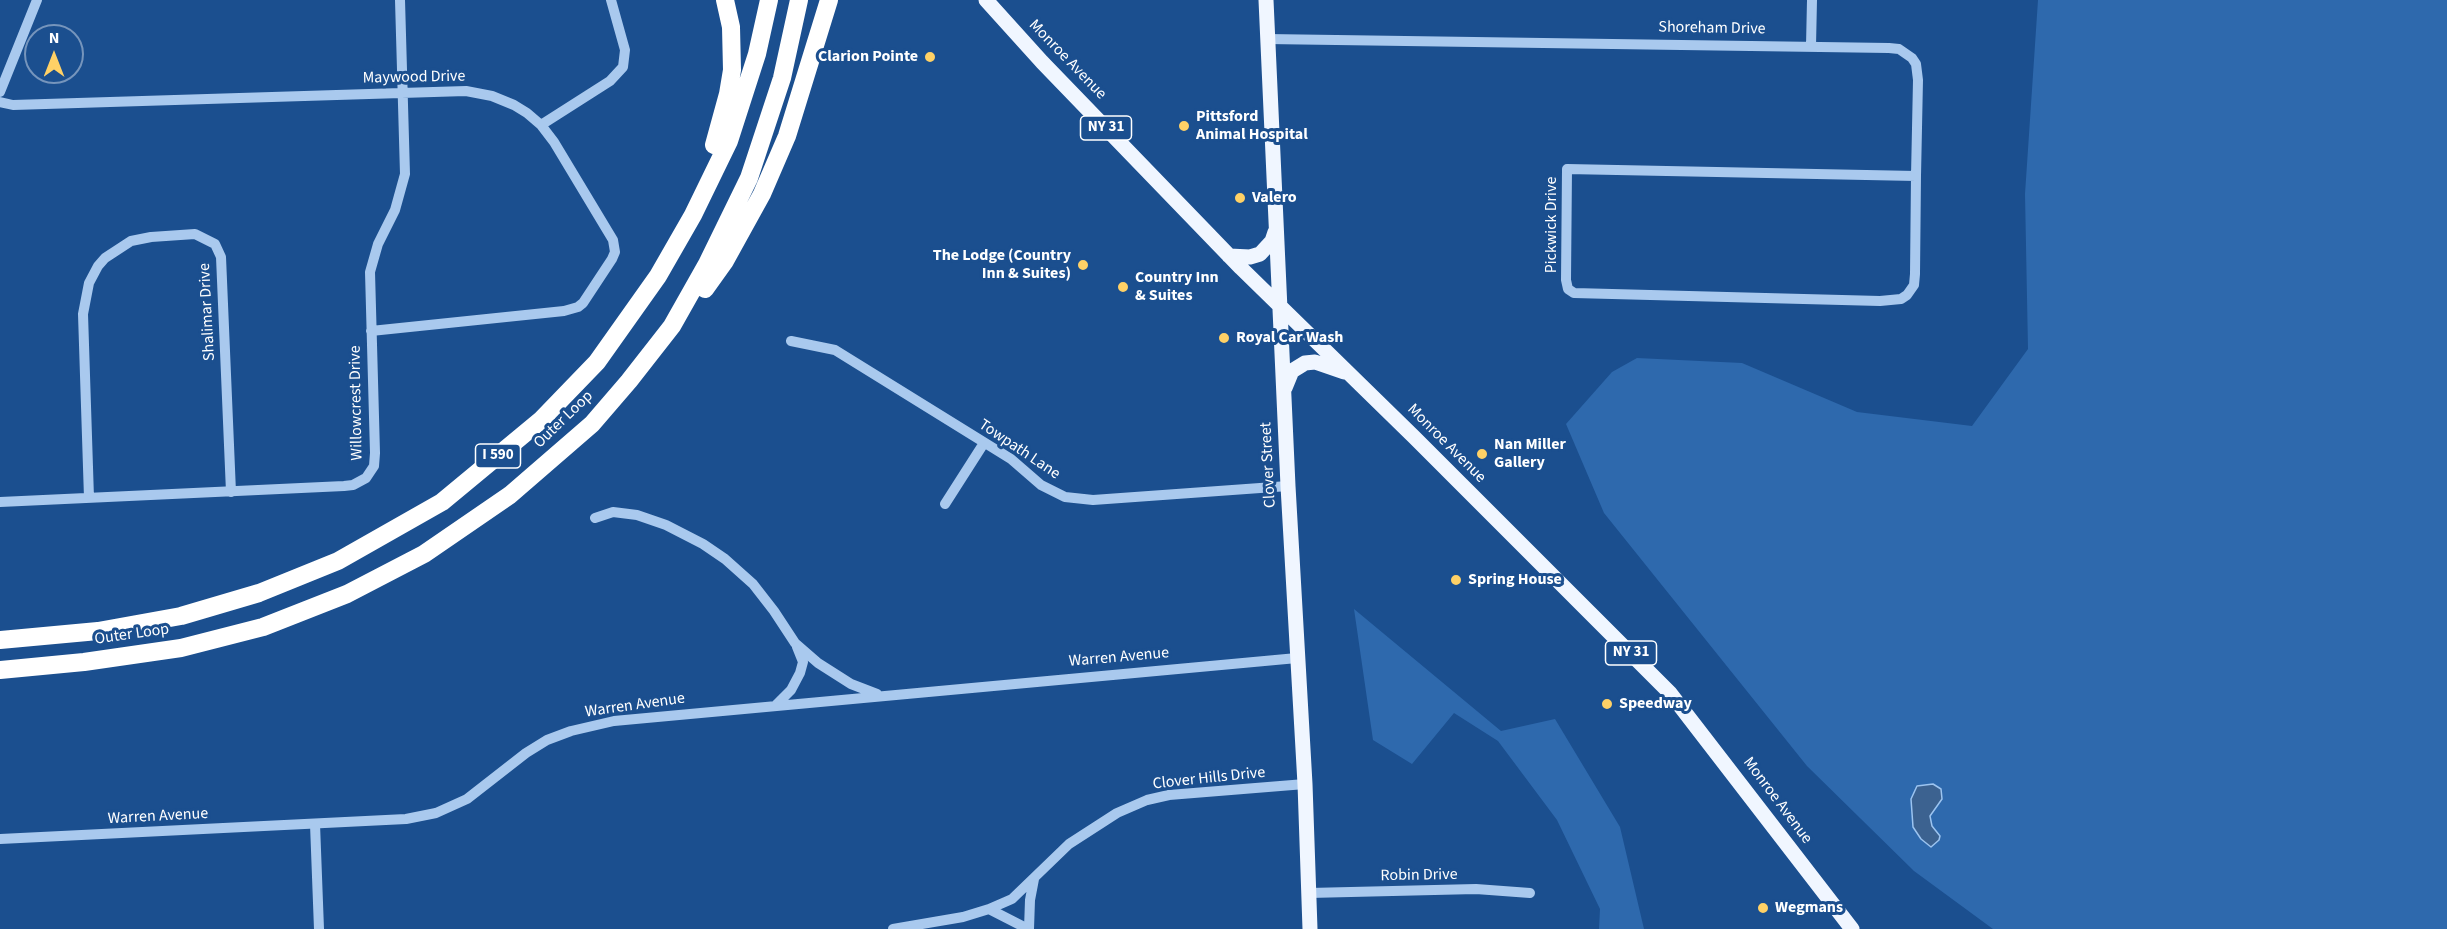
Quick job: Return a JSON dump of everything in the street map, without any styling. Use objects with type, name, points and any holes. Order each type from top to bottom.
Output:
[{"type":"highway","points":[[693,215],[728,94],[733,52],[725,0]]},
{"type":"highway","name":"Outer Loop","points":[[0,640],[98,631],[181,616],[259,593],[338,561],[442,502],[541,420],[597,362],[658,276],[693,215],[729,141],[757,54],[769,0]]},
{"type":"highway","name":"Outer Loop","points":[[0,670],[84,662],[181,648],[263,627],[347,594],[424,554],[510,495],[592,424],[672,326],[707,264],[748,178],[782,78],[799,0]]},
{"type":"highway","points":[[672,326],[697,302],[762,194],[787,136],[829,0]]},
{"type":"main road","name":"Clover Street","points":[[1266,0],[1275,232],[1305,784],[1310,929]]},
{"type":"main road","name":"Monroe Avenue","points":[[989,1],[1029,48],[1229,256],[1670,693],[1852,929]]},
{"type":"main road","points":[[1229,256],[1250,257],[1260,254],[1272,241],[1275,232]]},
{"type":"main road","points":[[1284,390],[1292,371],[1305,363],[1315,362],[1351,375]]},
{"type":"street","points":[[0,92],[37,0]]},
{"type":"street","name":"Willowcrest Drive","points":[[0,502],[344,486],[353,485],[366,478],[375,460],[369,289],[371,263],[395,210],[405,174],[400,0]]},
{"type":"street","points":[[541,125],[610,81],[623,67],[625,50],[610,0]]},
{"type":"street","points":[[1810,46],[1812,0]]},
{"type":"street","name":"Shoreham Drive","points":[[1267,39],[1899,49],[1912,58],[1916,64],[1918,80],[1915,278],[1911,291],[1907,295]]},
{"type":"street","name":"Maywood Drive","points":[[0,102],[13,105],[404,93],[479,93],[514,105],[541,125],[554,142],[613,240],[615,248],[612,259],[578,307],[564,311],[371,332]]},
{"type":"street","name":"Pickwick Drive","points":[[1907,295],[1901,299],[1880,301],[1574,294],[1568,289],[1566,280],[1567,169],[1916,176]]},
{"type":"street","name":"Shalimar Drive","points":[[89,498],[83,314],[89,283],[105,258],[131,241],[151,237],[195,234],[215,244],[223,268],[231,492]]},
{"type":"street","name":"Towpath Lane","points":[[791,341],[835,350],[1011,459],[1041,485],[1053,492],[1080,499],[1288,486]]},
{"type":"street","points":[[945,504],[984,443]]},
{"type":"street","points":[[595,518],[613,512],[637,515],[666,525],[704,544],[753,584],[774,611],[795,644],[803,662],[791,690],[776,705]]},
{"type":"street","points":[[795,644],[818,663],[851,684],[880,695]]},
{"type":"street","name":"Warren Avenue","points":[[0,839],[406,819],[436,813],[475,795],[538,746],[570,731],[594,724],[880,695],[1297,658]]},
{"type":"street","name":"Clover Hills Drive","points":[[893,929],[933,924],[989,909],[1012,899],[1060,852],[1088,830],[1117,813],[1147,800],[1169,795],[1305,784]]},
{"type":"street","points":[[315,824],[319,929]]},
{"type":"street","points":[[989,909],[1028,929],[1034,879]]},
{"type":"street","name":"Robin Drive","points":[[1309,892],[1476,890],[1530,893]]},
{"type":"shaded area","points":[[2038,0],[2447,0],[2447,929],[1993,929],[1914,871],[1807,766],[1604,513],[1566,424],[1612,372],[1637,358],[1742,363],[1857,412],[1972,426],[2028,349],[2025,194]]},
{"type":"shaded area","points":[[1354,609],[1501,731],[1555,719],[1620,827],[1644,929],[1599,929],[1600,909],[1557,820],[1498,741],[1454,713],[1412,764],[1373,740]]},
{"type":"shaded area","points":[[1933,784],[1941,789],[1942,799],[1930,816],[1932,826],[1940,836],[1931,847],[1921,839],[1913,827],[1911,799],[1917,786]]},
{"type":"place","name":"Clarion Pointe","points":[[930,57]]},
{"type":"place","name":"Pittsford Animal Hospital","points":[[1184,126]]},
{"type":"place","name":"Valero","points":[[1240,198]]},
{"type":"place","name":"The Lodge (Country Inn & Suites)","points":[[1083,265]]},
{"type":"place","name":"Country Inn & Suites","points":[[1123,287]]},
{"type":"place","name":"Royal Car Wash","points":[[1224,338]]},
{"type":"place","name":"Nan Miller Gallery","points":[[1482,454]]},
{"type":"place","name":"Spring House","points":[[1456,580]]},
{"type":"place","name":"Speedway","points":[[1607,704]]},
{"type":"place","name":"Wegmans","points":[[1763,908]]}]
